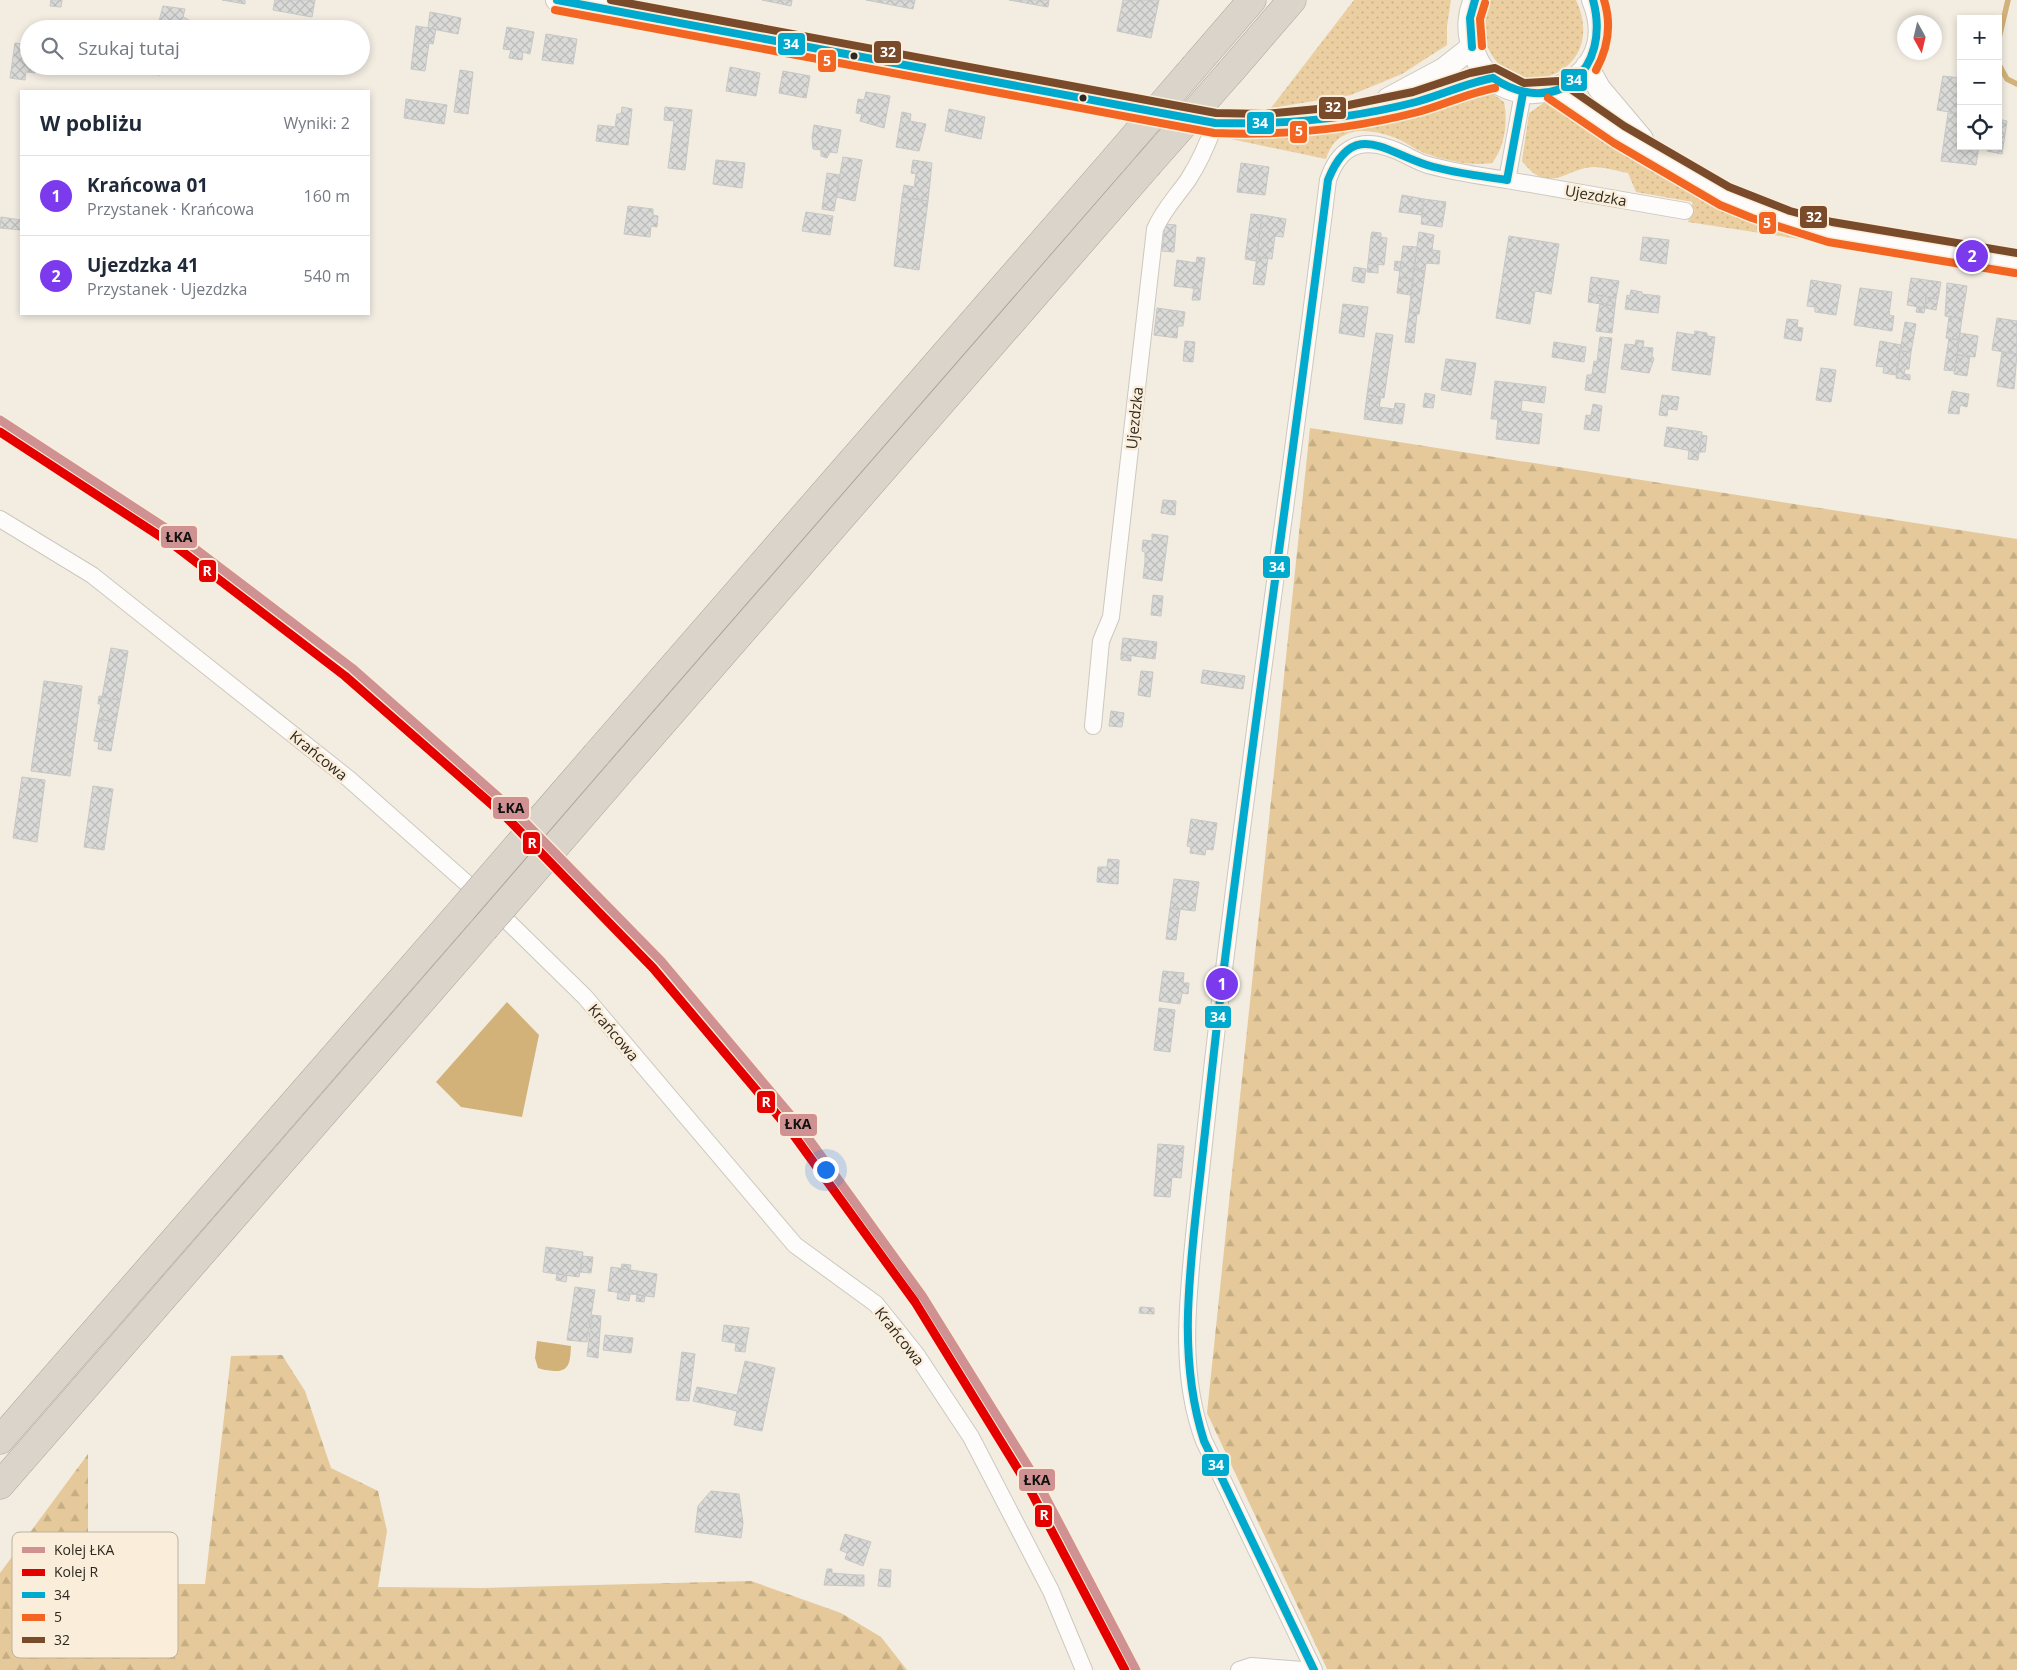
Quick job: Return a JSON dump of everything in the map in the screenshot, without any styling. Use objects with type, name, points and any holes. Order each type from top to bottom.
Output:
[{"type":"highway","points":[[0,1440],[1252,0]]},
{"type":"highway","points":[[0,1485],[1292,0]]},
{"type":"main road","points":[[557,0],[1215,123],[1272,125],[1312,122],[1418,101],[1480,80],[1493,78]]},
{"type":"main road","points":[[1475,0],[1470,18],[1472,47],[1480,64],[1493,78],[1509,88],[1524,93],[1554,90],[1578,76],[1587,66],[1596,49],[1600,30],[1598,11],[1593,0]]},
{"type":"main road","points":[[1354,114],[1444,69],[1472,47]]},
{"type":"main road","points":[[1587,66],[1599,88],[1658,156]]},
{"type":"main road","points":[[1554,90],[1619,134],[1724,196],[1787,221],[1830,232],[2017,263]]},
{"type":"street","points":[[1507,180],[1524,93]]},
{"type":"street","name":"Ujezdzka","points":[[1093,726],[1101,641],[1111,618],[1155,229],[1161,215],[1188,180],[1196,166],[1215,123]]},
{"type":"street","name":"Ujezdzka","points":[[1314,1670],[1204,1441],[1194,1416],[1189,1391],[1187,1331],[1202,1161],[1224,964],[1298,421],[1328,180],[1333,165],[1342,153],[1354,146],[1370,144],[1390,148],[1420,163],[1452,172],[1685,211]]},
{"type":"street","name":"Krańcowa","points":[[0,519],[92,574],[349,779],[481,896],[585,998],[795,1245],[876,1304],[916,1354],[971,1437],[1051,1591],[1084,1670]]},
{"type":"street","points":[[1239,1670],[1251,1666],[1303,1670]]},
{"type":"shaded area","points":[[1354,0],[1451,0],[1447,26],[1447,45],[1402,74],[1351,95],[1271,108]]},
{"type":"shaded area","points":[[1491,0],[1576,0],[1583,25],[1580,47],[1570,63],[1555,74],[1537,78],[1518,76],[1501,66],[1488,48],[1483,29],[1484,17]]},
{"type":"shaded area","points":[[1475,90],[1489,91],[1504,102],[1506,118],[1503,142],[1492,163],[1467,163],[1443,159],[1423,152],[1393,137],[1362,131],[1344,135],[1331,148],[1326,159],[1231,139],[1295,137],[1357,128],[1397,117]]},
{"type":"shaded area","points":[[1545,102],[1566,106],[1717,206],[1757,224],[1799,239],[1688,222],[1693,202],[1636,192],[1628,173],[1593,167],[1557,178],[1540,177],[1522,161],[1529,113]]},
{"type":"shaded area","points":[[507,1002],[539,1035],[522,1117],[461,1107],[436,1082]]},
{"type":"shaded area","points":[[537,1341],[571,1346],[570,1360],[567,1367],[560,1371],[538,1368],[535,1358]]},
{"type":"green space","points":[[1310,428],[2017,539],[2017,1670],[1327,1669],[1207,1413]]},
{"type":"green space","points":[[282,1355],[305,1391],[331,1468],[378,1491],[387,1531],[378,1587],[483,1588],[751,1581],[841,1613],[881,1637],[907,1670],[0,1670],[0,1573],[12,1557],[12,1658],[178,1658],[178,1584],[205,1584],[231,1356]]},
{"type":"green space","points":[[88,1454],[88,1532],[30,1532]]},
{"type":"building","points":[[51,0],[62,0],[61,7],[50,6]]},
{"type":"building","points":[[222,0],[245,0],[245,4]]},
{"type":"building","points":[[275,0],[315,0],[312,17],[273,10]]},
{"type":"building","points":[[762,0],[792,0],[791,6]]},
{"type":"building","points":[[866,0],[915,0],[913,9]]},
{"type":"building","points":[[1009,0],[1049,0],[1048,7]]},
{"type":"building","points":[[1123,0],[1159,0],[1151,38],[1117,31]]},
{"type":"building","points":[[163,6],[185,9],[183,17],[189,20],[159,20]]},
{"type":"building","points":[[430,12],[461,18],[458,34],[428,28]]},
{"type":"building","points":[[416,26],[436,29],[433,44],[429,43],[425,71],[411,69]]},
{"type":"building","points":[[507,27],[534,32],[530,54],[523,52],[522,60],[509,58],[511,50],[503,49]]},
{"type":"building","points":[[546,34],[577,39],[573,64],[542,60]]},
{"type":"building","points":[[15,43],[20,44],[20,75],[26,75],[25,80],[10,78]]},
{"type":"building","points":[[730,67],[760,73],[756,96],[726,91]]},
{"type":"building","points":[[460,70],[473,72],[468,114],[454,112]]},
{"type":"building","points":[[783,71],[810,76],[806,98],[779,93]]},
{"type":"building","points":[[1943,76],[1957,78],[1957,113],[1937,110]]},
{"type":"building","points":[[866,92],[890,96],[884,128],[860,121],[862,114],[856,113],[858,99],[864,100]]},
{"type":"building","points":[[406,99],[447,105],[444,124],[404,118]]},
{"type":"building","points":[[622,107],[632,109],[628,145],[596,141],[598,125],[615,127],[617,114],[621,114]]},
{"type":"building","points":[[665,107],[692,110],[685,170],[668,168],[674,121],[664,120]]},
{"type":"building","points":[[949,109],[985,117],[981,139],[945,131]]},
{"type":"building","points":[[902,112],[911,114],[910,121],[926,124],[919,151],[896,147]]},
{"type":"building","points":[[1948,113],[1957,114],[1957,150],[1978,150],[1976,165],[1941,161]]},
{"type":"building","points":[[2002,120],[2007,121],[2002,154],[1987,151],[2002,150]]},
{"type":"building","points":[[814,125],[841,130],[837,153],[830,152],[827,158],[821,156],[821,150],[813,149]]},
{"type":"building","points":[[843,157],[862,160],[855,201],[836,197]]},
{"type":"building","points":[[716,160],[745,163],[742,188],[713,184]]},
{"type":"building","points":[[913,160],[932,163],[928,201],[902,197],[904,185],[914,187],[916,174],[911,173]]},
{"type":"building","points":[[1241,163],[1269,167],[1265,195],[1237,192]]},
{"type":"building","points":[[827,173],[840,175],[834,211],[822,209]]},
{"type":"building","points":[[1402,195],[1424,199],[1422,215],[1399,212]]},
{"type":"building","points":[[902,197],[928,201],[919,270],[894,266]]},
{"type":"building","points":[[1424,199],[1446,202],[1442,227],[1421,224]]},
{"type":"building","points":[[628,206],[653,209],[653,215],[658,216],[657,227],[651,226],[650,237],[624,234]]},
{"type":"building","points":[[806,212],[833,216],[830,235],[802,231]]},
{"type":"building","points":[[1251,214],[1262,215],[1256,261],[1245,259]]},
{"type":"building","points":[[1262,215],[1286,219],[1283,237],[1275,236],[1272,259],[1257,257]]},
{"type":"building","points":[[1,217],[20,220],[20,230],[0,228]]},
{"type":"building","points":[[1165,224],[1176,225],[1174,252],[1162,251]]},
{"type":"building","points":[[1372,232],[1381,233],[1381,237],[1371,236]]},
{"type":"building","points":[[1419,232],[1434,235],[1432,250],[1440,251],[1439,264],[1426,263],[1425,271],[1414,269]]},
{"type":"building","points":[[1371,236],[1387,238],[1384,265],[1368,263]]},
{"type":"building","points":[[1509,236],[1559,244],[1551,294],[1535,291],[1530,324],[1496,318]]},
{"type":"building","points":[[1643,237],[1669,240],[1666,264],[1640,260]]},
{"type":"building","points":[[1403,246],[1417,247],[1413,279],[1399,277]]},
{"type":"building","points":[[1197,257],[1205,258],[1201,289],[1174,286],[1177,260],[1196,263]]},
{"type":"building","points":[[1257,257],[1268,258],[1264,285],[1253,284]]},
{"type":"building","points":[[1395,261],[1401,262],[1400,271],[1394,270]]},
{"type":"building","points":[[1368,263],[1378,264],[1378,273],[1367,272]]},
{"type":"building","points":[[1354,267],[1366,269],[1364,283],[1352,281]]},
{"type":"building","points":[[1414,269],[1425,271],[1419,314],[1409,312]]},
{"type":"building","points":[[1399,277],[1413,279],[1411,295],[1397,293]]},
{"type":"building","points":[[1591,277],[1619,281],[1616,298],[1589,294]]},
{"type":"building","points":[[1911,278],[1941,282],[1938,299],[1926,297],[1925,308],[1907,305]]},
{"type":"building","points":[[1811,280],[1841,285],[1836,315],[1815,312],[1815,307],[1807,306]]},
{"type":"building","points":[[1947,283],[1967,286],[1962,318],[1945,316]]},
{"type":"building","points":[[1194,288],[1201,289],[1200,300],[1192,300]]},
{"type":"building","points":[[1860,288],[1892,292],[1889,315],[1894,316],[1892,331],[1854,325]]},
{"type":"building","points":[[1631,290],[1642,292],[1642,294],[1660,296],[1658,313],[1625,309],[1627,295],[1630,296]]},
{"type":"building","points":[[1589,294],[1616,298],[1615,306],[1588,302]]},
{"type":"building","points":[[1926,297],[1938,299],[1936,310],[1925,308]]},
{"type":"building","points":[[1343,304],[1368,307],[1364,337],[1339,333]]},
{"type":"building","points":[[1600,304],[1615,306],[1612,333],[1596,331]]},
{"type":"building","points":[[1917,307],[1925,308],[1924,313],[1916,312]]},
{"type":"building","points":[[1157,308],[1185,312],[1183,326],[1178,326],[1177,338],[1154,335]]},
{"type":"building","points":[[1409,312],[1417,313],[1414,343],[1405,342]]},
{"type":"building","points":[[1949,317],[1962,318],[1959,340],[1946,338]]},
{"type":"building","points":[[1997,318],[2017,321],[2017,354],[1992,350]]},
{"type":"building","points":[[1787,319],[1798,320],[1797,327],[1803,328],[1801,341],[1784,338]]},
{"type":"building","points":[[1905,322],[1916,324],[1911,352],[1900,351]]},
{"type":"building","points":[[1695,331],[1707,333],[1707,336],[1715,337],[1710,375],[1672,370],[1677,332],[1694,335]]},
{"type":"building","points":[[1376,333],[1393,335],[1384,398],[1367,395]]},
{"type":"building","points":[[1960,333],[1978,336],[1975,357],[1957,355]]},
{"type":"building","points":[[1600,337],[1612,338],[1605,393],[1585,390],[1587,375],[1592,375],[1594,361],[1597,362]]},
{"type":"building","points":[[1949,338],[1959,340],[1955,371],[1944,370]]},
{"type":"building","points":[[1636,340],[1644,341],[1643,347],[1653,348],[1652,356],[1654,359],[1649,373],[1621,369],[1625,344],[1635,345]]},
{"type":"building","points":[[1185,341],[1195,342],[1193,362],[1183,361]]},
{"type":"building","points":[[1880,341],[1901,345],[1896,375],[1883,373],[1884,367],[1876,366]]},
{"type":"building","points":[[1554,342],[1586,347],[1584,362],[1552,357]]},
{"type":"building","points":[[1900,351],[1911,352],[1909,369],[1905,369],[1904,374],[1910,375],[1910,380],[1896,378]]},
{"type":"building","points":[[2002,352],[2017,354],[2014,389],[1997,386]]},
{"type":"building","points":[[1957,355],[1970,356],[1967,376],[1954,374]]},
{"type":"building","points":[[1446,359],[1476,363],[1471,395],[1441,390]]},
{"type":"building","points":[[1821,368],[1836,370],[1831,402],[1816,400]]},
{"type":"building","points":[[1495,381],[1546,387],[1544,403],[1522,400],[1521,411],[1542,414],[1539,444],[1496,439],[1498,419],[1491,419]]},
{"type":"building","points":[[1952,391],[1969,394],[1967,407],[1960,405],[1959,414],[1948,413]]},
{"type":"building","points":[[1425,393],[1435,395],[1433,408],[1423,407]]},
{"type":"building","points":[[1367,395],[1381,397],[1379,407],[1394,409],[1392,423],[1364,419]]},
{"type":"building","points":[[1662,395],[1679,397],[1677,410],[1668,409],[1667,416],[1659,415]]},
{"type":"building","points":[[1395,403],[1405,404],[1402,424],[1392,423]]},
{"type":"building","points":[[1593,404],[1602,406],[1599,431],[1584,429],[1586,415],[1591,416]]},
{"type":"building","points":[[1667,427],[1702,432],[1699,452],[1664,446]]},
{"type":"building","points":[[1702,435],[1707,436],[1705,452],[1699,452]]},
{"type":"building","points":[[1689,450],[1699,452],[1698,460],[1688,459]]},
{"type":"building","points":[[1163,500],[1176,501],[1175,515],[1161,513]]},
{"type":"building","points":[[1152,534],[1168,536],[1162,581],[1143,578],[1145,552],[1142,551],[1143,540],[1152,541]]},
{"type":"building","points":[[1153,595],[1163,596],[1161,616],[1151,615]]},
{"type":"building","points":[[1123,638],[1157,642],[1155,659],[1121,654]]},
{"type":"building","points":[[111,648],[128,651],[120,700],[102,697]]},
{"type":"building","points":[[1121,654],[1131,656],[1131,661],[1121,660]]},
{"type":"building","points":[[1203,670],[1245,676],[1243,689],[1201,683]]},
{"type":"building","points":[[1141,671],[1153,672],[1150,697],[1138,695]]},
{"type":"building","points":[[44,681],[82,686],[70,776],[31,771]]},
{"type":"building","points":[[99,696],[120,700],[116,722],[98,719],[101,704],[98,704]]},
{"type":"building","points":[[1111,711],[1124,713],[1122,727],[1109,726]]},
{"type":"building","points":[[98,719],[116,722],[111,751],[98,749],[99,742],[94,741]]},
{"type":"building","points":[[22,777],[45,780],[37,842],[13,838]]},
{"type":"building","points":[[93,786],[113,789],[104,850],[84,847]]},
{"type":"building","points":[[1191,819],[1217,823],[1213,850],[1206,849],[1205,855],[1190,853],[1191,847],[1187,846]]},
{"type":"building","points":[[1108,859],[1119,860],[1118,884],[1097,882],[1098,867],[1107,867]]},
{"type":"building","points":[[1174,879],[1199,882],[1195,911],[1170,908]]},
{"type":"building","points":[[1170,908],[1180,910],[1176,940],[1166,939]]},
{"type":"building","points":[[1163,971],[1184,973],[1183,983],[1189,983],[1188,994],[1182,993],[1180,1004],[1159,1001]]},
{"type":"building","points":[[1159,1008],[1175,1010],[1170,1052],[1154,1050]]},
{"type":"building","points":[[1158,1144],[1184,1146],[1181,1178],[1172,1177],[1170,1197],[1154,1196]]},
{"type":"building","points":[[546,1247],[583,1252],[579,1277],[543,1272]]},
{"type":"building","points":[[582,1256],[593,1257],[591,1273],[580,1272]]},
{"type":"building","points":[[622,1264],[631,1265],[630,1270],[621,1269]]},
{"type":"building","points":[[611,1267],[657,1274],[654,1297],[608,1291]]},
{"type":"building","points":[[557,1274],[567,1275],[566,1282],[556,1280]]},
{"type":"building","points":[[575,1287],[595,1290],[587,1342],[567,1340]]},
{"type":"building","points":[[618,1292],[630,1294],[629,1301],[617,1299]]},
{"type":"building","points":[[637,1295],[645,1296],[644,1302],[636,1301]]},
{"type":"building","points":[[1140,1307],[1154,1308],[1154,1314],[1139,1313]]},
{"type":"building","points":[[592,1315],[601,1316],[598,1358],[587,1356]]},
{"type":"building","points":[[724,1325],[749,1328],[746,1345],[722,1341]]},
{"type":"building","points":[[605,1335],[633,1338],[631,1353],[603,1350]]},
{"type":"building","points":[[736,1343],[746,1345],[745,1352],[735,1351]]},
{"type":"building","points":[[682,1352],[695,1354],[689,1401],[676,1400]]},
{"type":"building","points":[[745,1361],[775,1368],[762,1431],[734,1425],[737,1411],[693,1401],[697,1387],[737,1395]]},
{"type":"building","points":[[711,1491],[739,1494],[743,1523],[741,1538],[695,1532],[698,1506]]},
{"type":"building","points":[[845,1534],[871,1542],[863,1566],[845,1559],[847,1553],[840,1550]]},
{"type":"building","points":[[827,1569],[832,1569],[832,1573],[857,1575],[857,1586],[824,1585]]},
{"type":"building","points":[[880,1569],[891,1570],[890,1587],[878,1586]]},
{"type":"building","points":[[857,1575],[864,1575],[864,1586],[857,1586]]},
{"type":"waterway","points":[[2002,25],[2008,0]]},
{"type":"waterway","points":[[2002,70],[2007,79],[2017,84]]},
{"type":"rail line","name":"ŁKA","points":[[0,420],[181,538],[352,668],[512,809],[661,961],[798,1124],[923,1297],[1036,1479],[1136,1670]]},
{"type":"rail line","name":"R","points":[[0,432],[175,546],[345,676],[505,816],[653,968],[790,1130],[915,1302],[1027,1484],[1125,1670]]},
{"type":"transit line","name":"34","points":[[557,0],[1215,123],[1291,122],[1367,113],[1416,102],[1493,78]]},
{"type":"transit line","name":"32","points":[[611,0],[1216,113],[1265,114],[1339,107],[1413,92],[1470,73],[1495,68],[1524,83],[1559,81],[1624,126],[1729,187],[1790,211],[1832,222],[2017,253]]},
{"type":"transit line","name":"34","points":[[1472,47],[1470,18],[1475,0]]},
{"type":"transit line","name":"34","points":[[1493,78],[1516,90],[1538,93],[1557,90],[1574,81],[1586,66],[1594,47],[1597,25],[1593,0]]},
{"type":"transit line","name":"5","points":[[1596,70],[1608,36],[1608,18],[1604,0]]},
{"type":"transit line","name":"5","points":[[1482,46],[1480,19],[1485,3]]},
{"type":"transit line","name":"5","points":[[555,10],[1214,133],[1291,132],[1368,123],[1418,112],[1495,88]]},
{"type":"transit line","name":"34","points":[[1314,1670],[1204,1441],[1196,1411],[1191,1380],[1188,1318],[1195,1225],[1218,1016],[1328,180],[1338,161],[1348,150],[1359,145],[1371,144],[1437,168],[1507,180],[1523,93]]},
{"type":"transit line","name":"5","points":[[1548,98],[1614,143],[1720,205],[1752,218],[1828,242],[2015,273]]},
{"type":"place","name":"Ujezdzka 41","points":[[1972,256]]},
{"type":"place","name":"Krańcowa 01","points":[[1222,984]]}]
